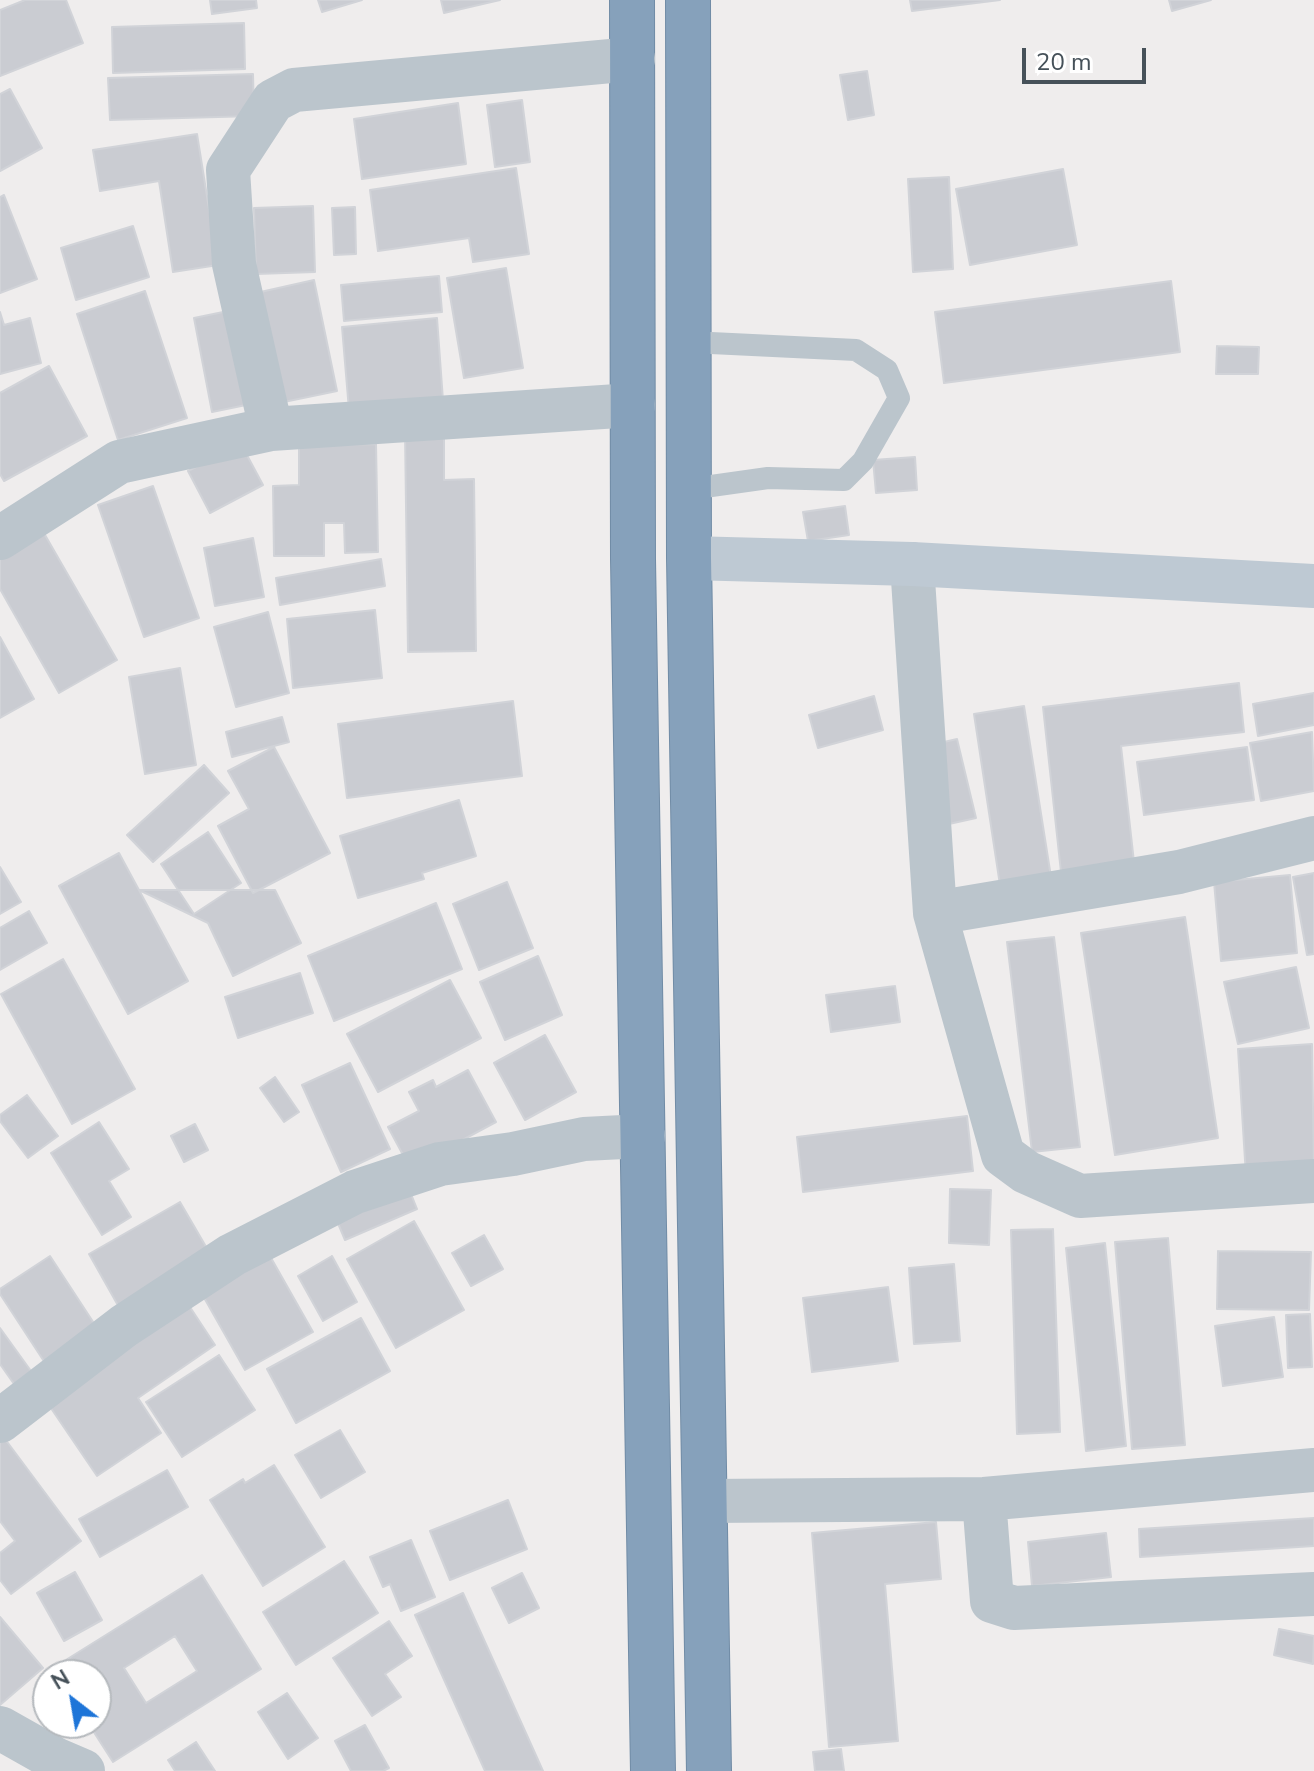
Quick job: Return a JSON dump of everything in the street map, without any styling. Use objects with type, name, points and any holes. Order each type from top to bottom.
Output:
[{"type":"highway","points":[[632,0],[633,559],[653,1771]]},
{"type":"highway","points":[[688,0],[689,558],[709,1771]]},
{"type":"street","points":[[271,429],[234,264],[228,170],[273,101],[294,90],[633,59]]},
{"type":"street","points":[[0,538],[119,462],[271,429],[633,405]]},
{"type":"street","points":[[689,558],[912,564],[1314,586]]},
{"type":"street","points":[[912,564],[935,913],[1003,1155],[1026,1172],[1080,1196],[1314,1181]]},
{"type":"street","points":[[935,913],[1179,872],[1314,838]]},
{"type":"street","points":[[0,1421],[124,1326],[232,1255],[355,1192],[440,1164],[513,1154],[584,1139],[643,1136]]},
{"type":"street","points":[[706,1501],[984,1499],[1314,1470]]},
{"type":"street","points":[[984,1499],[992,1601],[1014,1608],[1314,1594]]},
{"type":"street","points":[[0,1728],[83,1771]]},
{"type":"lane","points":[[690,342],[856,350],[887,370],[899,398],[863,461],[844,480],[768,478],[690,489]]},
{"type":"building","points":[[25,0],[66,0],[83,43],[0,76],[0,10]]},
{"type":"building","points":[[210,0],[256,0],[257,8],[212,14]]},
{"type":"building","points":[[318,0],[362,0],[322,12]]},
{"type":"building","points":[[441,0],[500,0],[444,13]]},
{"type":"building","points":[[910,0],[1000,0],[912,11]]},
{"type":"building","points":[[1169,0],[1211,0],[1172,11]]},
{"type":"building","points":[[244,23],[245,69],[113,73],[112,27]]},
{"type":"building","points":[[867,71],[874,115],[848,120],[840,75]]},
{"type":"building","points":[[253,74],[254,116],[110,120],[108,78]]},
{"type":"building","points":[[10,89],[42,148],[0,171],[0,94]]},
{"type":"building","points":[[522,100],[530,162],[495,167],[487,105]]},
{"type":"building","points":[[458,103],[466,164],[362,179],[354,119]]},
{"type":"building","points":[[197,134],[218,265],[173,272],[159,181],[100,191],[93,150]]},
{"type":"building","points":[[516,168],[529,254],[473,262],[469,238],[378,251],[370,190]]},
{"type":"building","points":[[1063,169],[1077,245],[970,265],[956,189]]},
{"type":"building","points":[[949,177],[953,269],[913,272],[908,179]]},
{"type":"building","points":[[4,195],[37,279],[0,293],[0,197]]},
{"type":"building","points":[[313,206],[315,272],[256,274],[254,208]]},
{"type":"building","points":[[355,207],[356,254],[334,255],[332,208]]},
{"type":"building","points":[[133,226],[149,277],[76,300],[61,248]]},
{"type":"building","points":[[506,268],[523,368],[464,378],[447,278]]},
{"type":"building","points":[[439,276],[442,312],[344,321],[341,285]]},
{"type":"building","points":[[314,280],[337,391],[279,403],[256,293]]},
{"type":"building","points":[[1171,281],[1180,352],[944,383],[935,312]]},
{"type":"building","points":[[145,291],[187,418],[118,440],[77,314]]},
{"type":"building","points":[[228,311],[246,405],[212,412],[194,318]]},
{"type":"building","points":[[0,312],[4,325],[30,318],[41,363],[0,374]]},
{"type":"building","points":[[437,318],[444,414],[350,422],[342,327]]},
{"type":"building","points":[[1217,346],[1259,347],[1258,374],[1216,374]]},
{"type":"building","points":[[49,366],[87,436],[4,481],[0,474],[0,393]]},
{"type":"building","points":[[405,432],[444,432],[444,480],[474,479],[476,651],[408,652]]},
{"type":"building","points":[[241,444],[263,485],[210,513],[188,471]]},
{"type":"building","points":[[376,444],[378,552],[345,553],[344,523],[324,523],[324,556],[274,556],[273,486],[299,485],[299,445]]},
{"type":"building","points":[[915,457],[917,490],[876,493],[873,460]]},
{"type":"building","points":[[153,486],[199,618],[144,637],[98,505]]},
{"type":"building","points":[[845,506],[849,535],[808,541],[803,512]]},
{"type":"building","points":[[41,528],[117,660],[59,693],[0,589],[0,552]]},
{"type":"building","points":[[253,538],[264,597],[215,606],[204,548]]},
{"type":"building","points":[[381,559],[385,586],[280,605],[276,578]]},
{"type":"building","points":[[375,610],[382,678],[293,688],[287,619]]},
{"type":"building","points":[[268,612],[289,693],[236,707],[214,627]]},
{"type":"building","points":[[0,637],[34,699],[0,718]]},
{"type":"building","points":[[180,668],[196,765],[145,774],[129,677]]},
{"type":"building","points":[[1239,683],[1244,732],[1121,746],[1134,862],[1061,872],[1043,707]]},
{"type":"building","points":[[1314,693],[1314,725],[1258,736],[1253,704]]},
{"type":"building","points":[[874,696],[883,730],[818,748],[809,715]]},
{"type":"building","points":[[513,701],[522,776],[347,798],[338,724]]},
{"type":"building","points":[[1024,706],[1051,877],[1000,885],[974,714]]},
{"type":"building","points":[[282,717],[289,742],[232,757],[226,732]]},
{"type":"building","points":[[1312,732],[1314,791],[1261,801],[1250,743]]},
{"type":"building","points":[[957,739],[976,818],[949,824],[931,745]]},
{"type":"building","points":[[274,747],[330,853],[253,893],[218,826],[249,809],[228,771]]},
{"type":"building","points":[[1247,747],[1254,800],[1144,815],[1137,762]]},
{"type":"building","points":[[204,765],[229,793],[153,862],[127,835]]},
{"type":"building","points":[[459,800],[476,856],[422,873],[424,879],[358,898],[340,836]]},
{"type":"building","points":[[208,832],[241,883],[194,914],[161,864]]},
{"type":"building","points":[[119,853],[188,981],[128,1014],[59,886]]},
{"type":"building","points":[[0,867],[21,902],[0,914]]},
{"type":"building","points":[[1314,873],[1314,954],[1307,955],[1293,877]]},
{"type":"building","points":[[1290,875],[1297,953],[1221,961],[1214,882]]},
{"type":"building","points":[[507,882],[533,948],[479,970],[453,904]]},
{"type":"building","points":[[139,890],[275,890],[301,943],[233,976],[208,923]]},
{"type":"building","points":[[436,903],[462,969],[334,1021],[308,956]]},
{"type":"building","points":[[29,911],[47,943],[0,970],[0,928]]},
{"type":"building","points":[[1185,917],[1218,1138],[1115,1155],[1081,933]]},
{"type":"building","points":[[1054,937],[1080,1147],[1032,1152],[1007,942]]},
{"type":"building","points":[[538,956],[562,1015],[505,1040],[480,982]]},
{"type":"building","points":[[63,959],[135,1089],[72,1124],[1,994]]},
{"type":"building","points":[[1296,967],[1309,1028],[1238,1044],[1224,982]]},
{"type":"building","points":[[300,973],[313,1013],[238,1038],[225,997]]},
{"type":"building","points":[[450,980],[481,1038],[378,1092],[347,1034]]},
{"type":"building","points":[[895,986],[900,1022],[831,1032],[826,995]]},
{"type":"building","points":[[545,1035],[576,1092],[525,1120],[494,1063]]},
{"type":"building","points":[[1312,1044],[1314,1171],[1246,1176],[1238,1049]]},
{"type":"building","points":[[350,1063],[390,1149],[341,1172],[302,1085]]},
{"type":"building","points":[[468,1070],[496,1122],[410,1168],[388,1127],[419,1111],[409,1092],[433,1080],[436,1087]]},
{"type":"building","points":[[275,1077],[299,1112],[284,1122],[260,1088]]},
{"type":"building","points":[[27,1095],[58,1136],[28,1158],[0,1121],[0,1115]]},
{"type":"building","points":[[967,1116],[973,1171],[803,1192],[797,1137]]},
{"type":"building","points":[[99,1122],[129,1169],[109,1181],[131,1217],[102,1235],[51,1153]]},
{"type":"building","points":[[195,1124],[208,1150],[184,1162],[171,1136]]},
{"type":"building","points":[[405,1179],[417,1209],[345,1240],[332,1209]]},
{"type":"building","points":[[950,1189],[991,1190],[989,1245],[949,1243]]},
{"type":"building","points":[[180,1202],[212,1257],[120,1309],[89,1254]]},
{"type":"building","points":[[414,1221],[464,1310],[396,1348],[347,1259]]},
{"type":"building","points":[[1053,1229],[1060,1432],[1017,1434],[1011,1230]]},
{"type":"building","points":[[484,1235],[503,1269],[471,1286],[452,1253]]},
{"type":"building","points":[[1168,1238],[1185,1445],[1132,1449],[1115,1242]]},
{"type":"building","points":[[1105,1243],[1126,1446],[1086,1451],[1066,1248]]},
{"type":"building","points":[[266,1249],[313,1332],[245,1370],[198,1287]]},
{"type":"building","points":[[1218,1251],[1311,1252],[1309,1310],[1217,1309]]},
{"type":"building","points":[[50,1256],[101,1334],[49,1369],[0,1294],[0,1289]]},
{"type":"building","points":[[332,1256],[357,1302],[323,1321],[298,1276]]},
{"type":"building","points":[[954,1264],[960,1341],[914,1344],[909,1268]]},
{"type":"building","points":[[888,1287],[898,1361],[812,1372],[803,1298]]},
{"type":"building","points":[[184,1298],[215,1345],[138,1398],[161,1433],[97,1476],[42,1395]]},
{"type":"building","points":[[1310,1314],[1312,1367],[1288,1368],[1286,1315]]},
{"type":"building","points":[[1274,1317],[1283,1377],[1223,1386],[1215,1326]]},
{"type":"building","points":[[361,1318],[390,1371],[296,1423],[267,1369]]},
{"type":"building","points":[[0,1328],[31,1371],[14,1384],[0,1364]]},
{"type":"building","points":[[219,1355],[255,1410],[182,1457],[146,1402]]},
{"type":"building","points":[[340,1430],[365,1472],[321,1498],[295,1455]]},
{"type":"building","points":[[5,1439],[81,1541],[11,1594],[0,1580],[0,1553],[15,1541],[0,1521],[0,1442]]},
{"type":"building","points":[[274,1465],[325,1547],[263,1586],[210,1500],[243,1479],[245,1483]]},
{"type":"building","points":[[167,1470],[188,1507],[100,1557],[79,1519]]},
{"type":"building","points":[[508,1500],[527,1549],[450,1580],[430,1531]]},
{"type":"building","points":[[1314,1518],[1314,1546],[1140,1557],[1139,1529]]},
{"type":"building","points":[[936,1522],[941,1579],[885,1584],[898,1741],[829,1747],[812,1533]]},
{"type":"building","points":[[1106,1533],[1111,1577],[1032,1586],[1028,1542]]},
{"type":"building","points":[[411,1540],[435,1597],[401,1611],[390,1584],[383,1587],[370,1557]]},
{"type":"building","points":[[344,1561],[378,1613],[296,1665],[263,1612]]},
{"type":"building","points":[[75,1572],[102,1620],[64,1641],[37,1593]]},
{"type":"building","points":[[522,1573],[539,1608],[509,1623],[492,1588]]},
{"type":"building","points":[[202,1575],[261,1669],[113,1762],[98,1739],[112,1739],[112,1659],[67,1659]],"holes":[[[175,1636],[197,1671],[146,1703],[124,1668]]]},
{"type":"building","points":[[463,1593],[543,1771],[485,1771],[415,1615]]},
{"type":"building","points":[[0,1617],[35,1659],[32,1659],[32,1677],[0,1705]]},
{"type":"building","points":[[389,1621],[412,1656],[385,1674],[401,1697],[372,1716],[333,1658]]},
{"type":"building","points":[[1279,1629],[1314,1636],[1313,1664],[1274,1655]]},
{"type":"building","points":[[287,1693],[318,1738],[288,1759],[258,1712]]},
{"type":"building","points":[[365,1725],[389,1768],[383,1771],[351,1771],[335,1741]]},
{"type":"building","points":[[196,1742],[215,1771],[175,1771],[168,1760]]},
{"type":"building","points":[[841,1749],[844,1771],[815,1771],[813,1752]]}]
